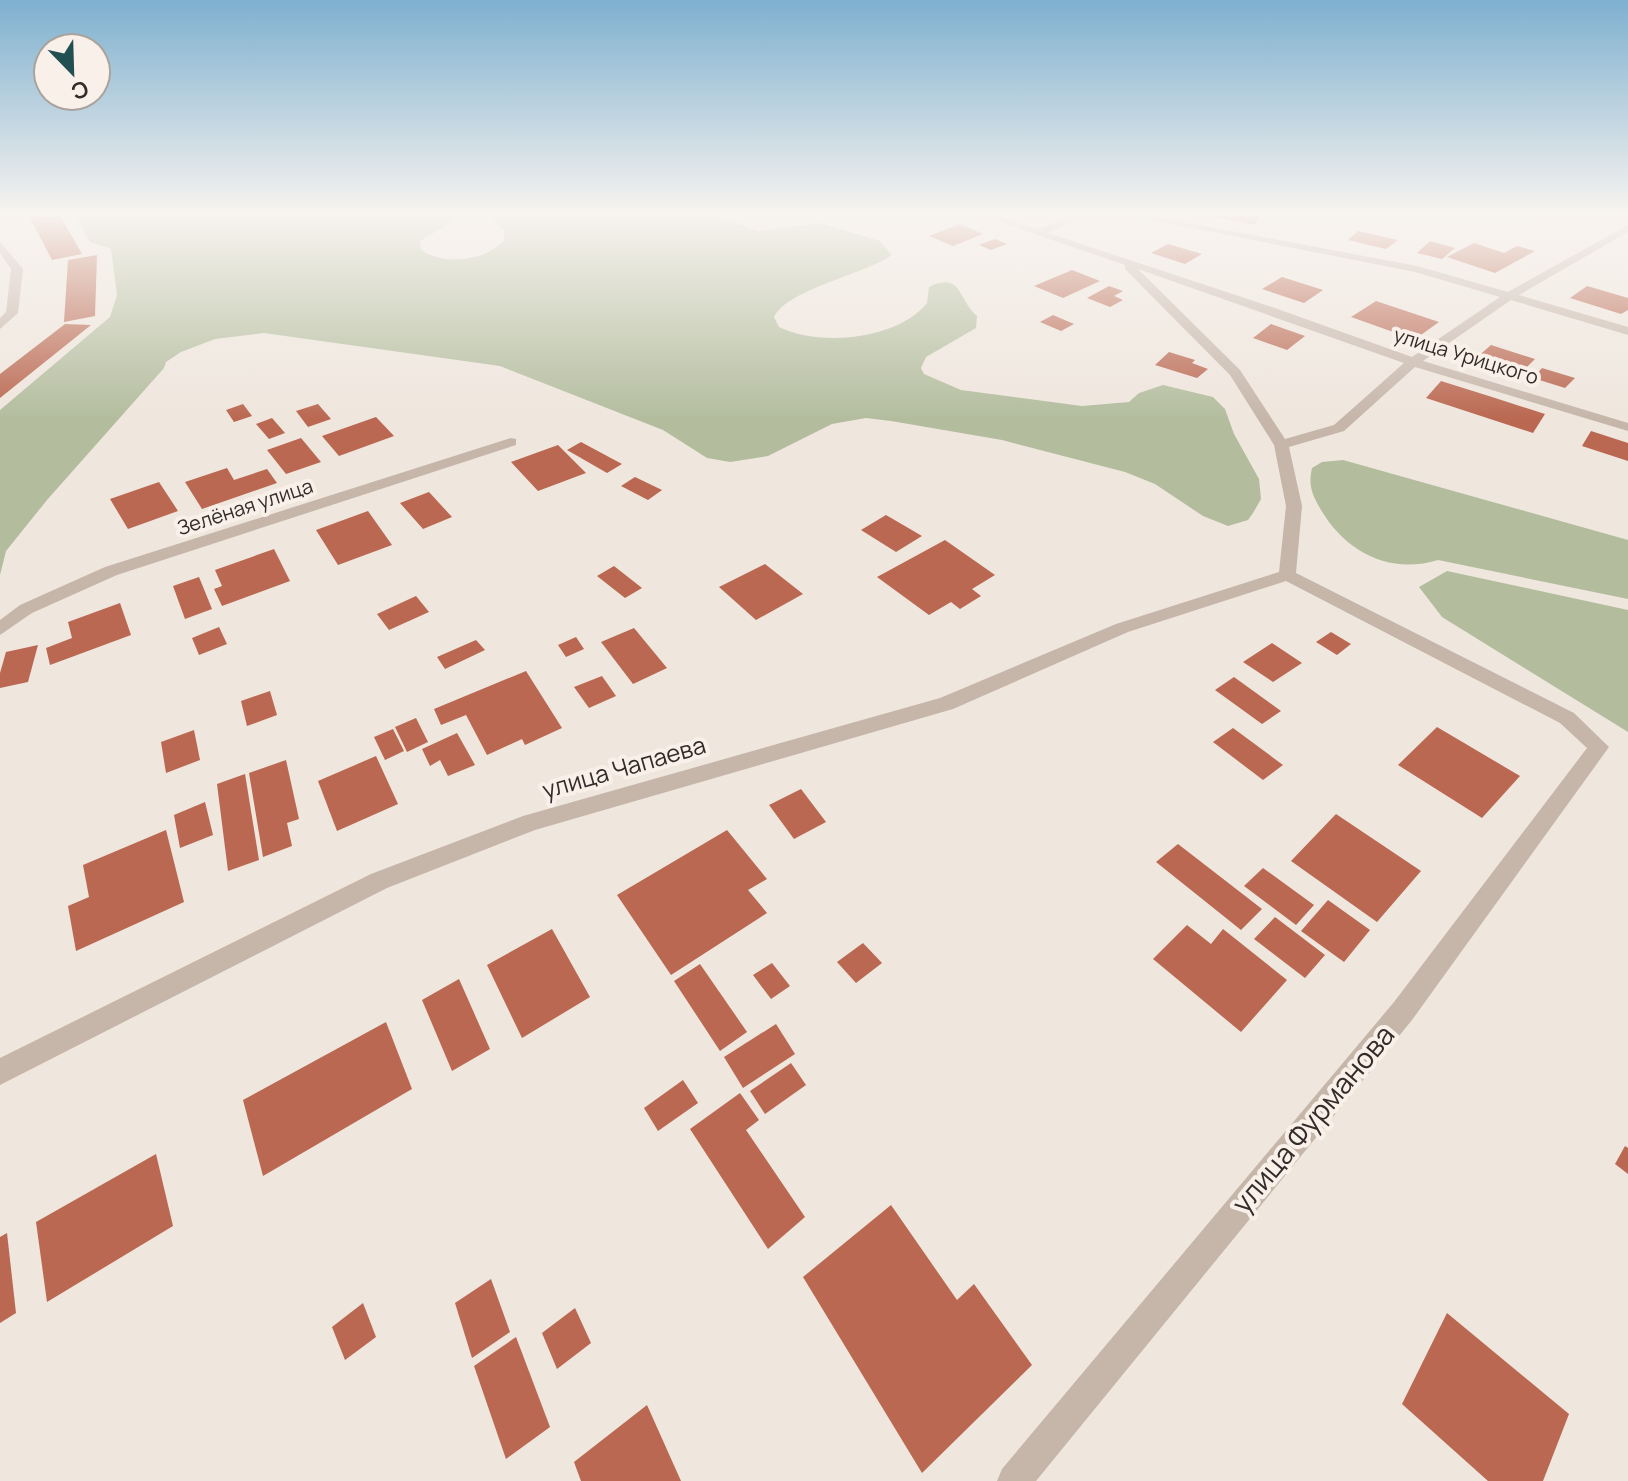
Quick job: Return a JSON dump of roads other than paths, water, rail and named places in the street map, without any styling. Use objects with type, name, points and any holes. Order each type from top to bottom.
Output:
[{"type":"street","points":[[0,325],[12,313],[16,281]]},
{"type":"street","points":[[1143,281],[1235,373],[1281,445],[1294,506],[1287,575]]},
{"type":"street","name":"улица Урицкого","points":[[1181,281],[1413,362],[1628,427]]},
{"type":"street","points":[[1458,281],[1628,331]]},
{"type":"street","points":[[1281,445],[1339,428],[1413,362],[1535,281]]},
{"type":"street","name":"Зелёная улица","points":[[0,629],[26,609],[111,571],[511,442]]},
{"type":"street","name":"улица Фурманова","points":[[1014,1481],[1403,1011],[1599,747],[1567,718],[1287,575]]},
{"type":"street","name":"улица Чапаева","points":[[0,1072],[379,881],[531,822],[946,704],[1122,628],[1287,575]]}]
